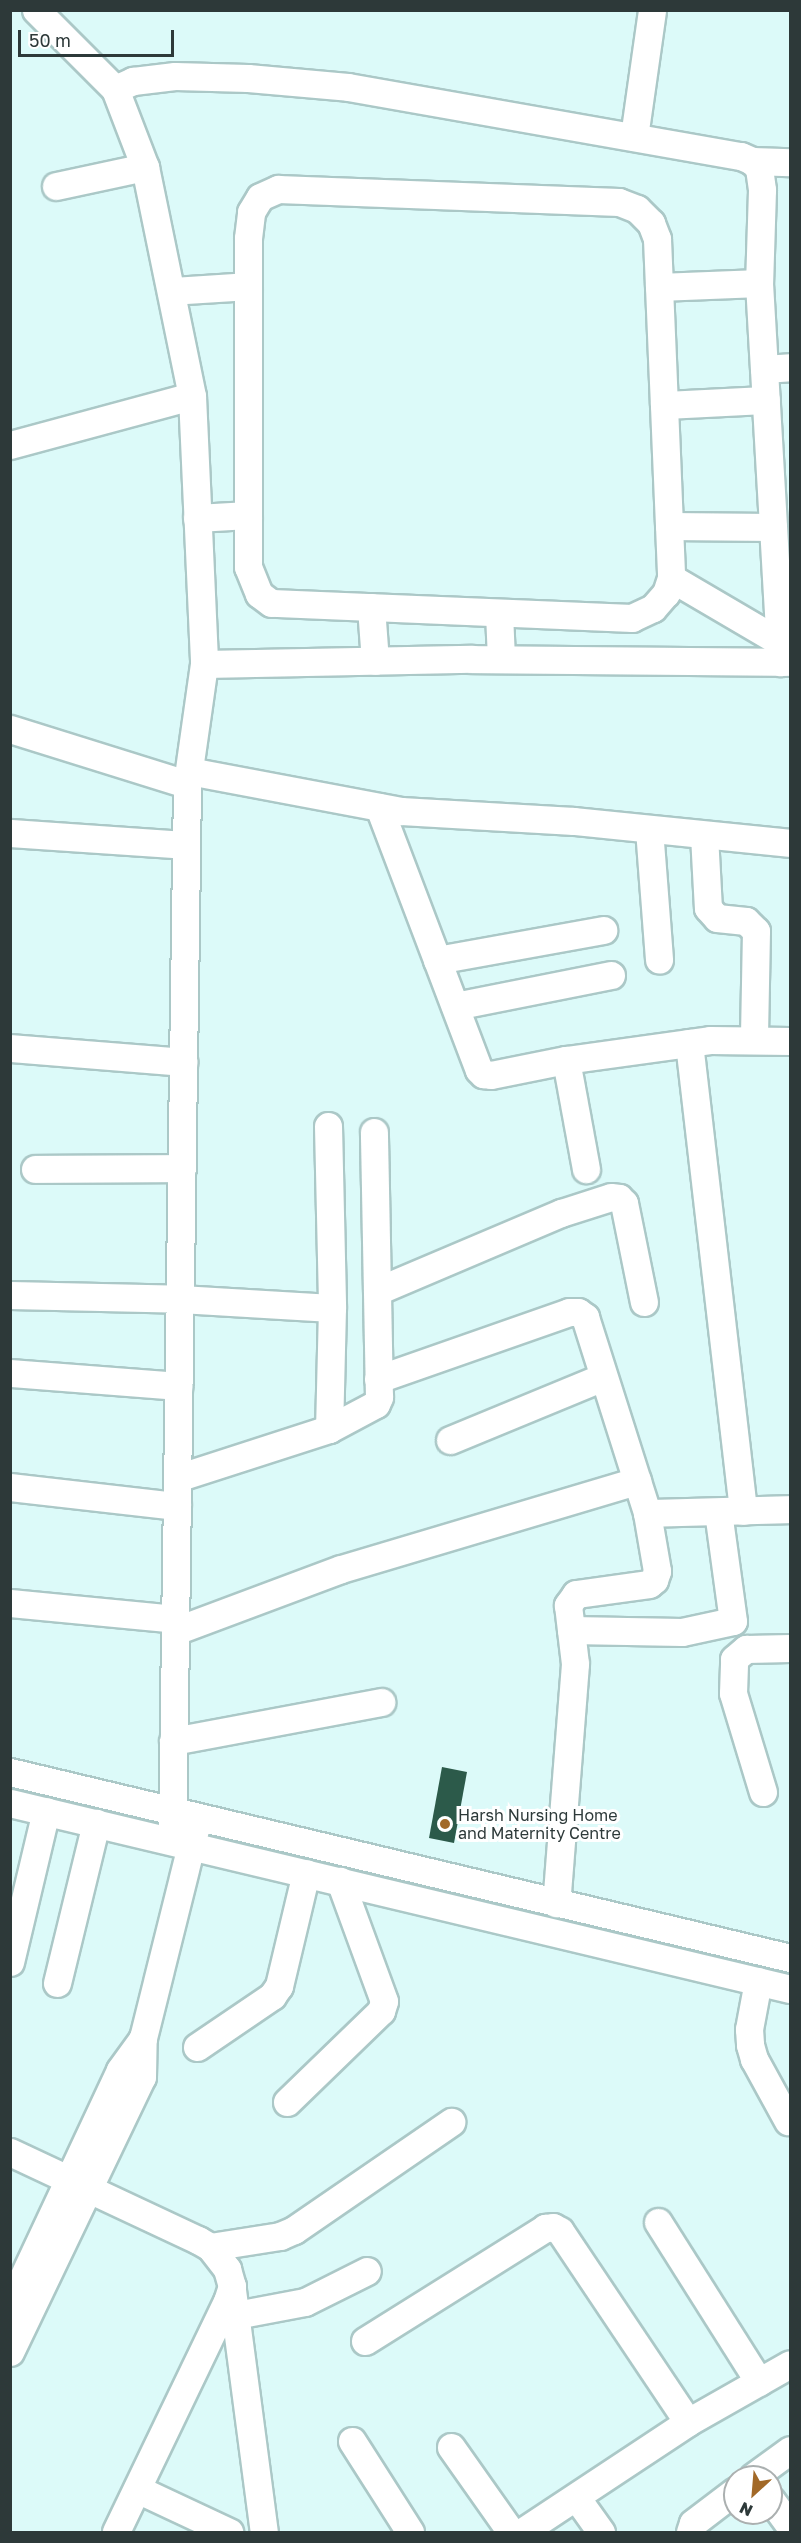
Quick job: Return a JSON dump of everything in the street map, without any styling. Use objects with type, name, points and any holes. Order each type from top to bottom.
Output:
[{"type":"street","points":[[10,2305],[142,2077],[143,2038],[182,1844],[185,1813],[173,1741],[186,845],[188,778],[204,664],[192,396],[145,167],[115,89],[36,10]]},
{"type":"street","points":[[634,137],[652,10]]},
{"type":"street","points":[[115,89],[133,81],[175,76],[248,78],[315,84],[440,102],[752,161],[790,162]]},
{"type":"street","points":[[752,161],[759,168],[762,190],[759,283],[777,368],[766,400],[773,526],[784,656]]},
{"type":"street","points":[[56,186],[145,167]]},
{"type":"street","points":[[278,189],[619,202],[637,209],[651,223],[657,238],[671,578],[666,593],[653,608],[632,618],[271,603],[259,594],[248,567],[248,286],[251,212],[261,197],[278,189]]},
{"type":"street","points":[[659,287],[759,283]]},
{"type":"street","points":[[171,291],[248,286]]},
{"type":"street","points":[[10,445],[192,396]]},
{"type":"street","points":[[664,405],[766,400]]},
{"type":"street","points":[[197,518],[248,515]]},
{"type":"street","points":[[669,526],[773,526]]},
{"type":"street","points":[[671,578],[784,656]]},
{"type":"street","points":[[372,607],[375,661]]},
{"type":"street","points":[[499,612],[501,659]]},
{"type":"street","points":[[632,618],[635,660]]},
{"type":"street","points":[[204,664],[501,659],[635,660],[784,656]]},
{"type":"street","points":[[10,729],[188,778],[379,807],[431,813],[574,821],[790,843]]},
{"type":"street","points":[[379,807],[479,1070],[483,1074],[491,1076],[566,1060],[689,1043],[754,1041],[790,1045]]},
{"type":"street","points":[[649,829],[659,960]]},
{"type":"street","points":[[10,833],[186,845]]},
{"type":"street","points":[[704,835],[708,908],[717,918],[746,921],[756,931],[754,1041]]},
{"type":"street","points":[[437,960],[603,930]]},
{"type":"street","points":[[455,1006],[611,975]]},
{"type":"street","points":[[571,1629],[682,1632],[733,1621],[731,1512],[689,1043]]},
{"type":"street","points":[[10,1048],[183,1062]]},
{"type":"street","points":[[566,1060],[586,1169]]},
{"type":"street","points":[[328,1126],[332,1308],[329,1429]]},
{"type":"street","points":[[177,1478],[329,1429],[376,1404],[378,1379],[374,1132]]},
{"type":"street","points":[[35,1169],[182,1168]]},
{"type":"street","points":[[377,1291],[561,1213],[610,1197],[619,1198],[624,1203],[644,1302]]},
{"type":"street","points":[[10,1295],[180,1299],[332,1308]]},
{"type":"street","points":[[378,1379],[569,1312],[578,1312],[585,1317],[647,1513],[657,1571],[654,1580],[649,1584],[576,1594],[568,1605],[575,1664],[556,1903]]},
{"type":"street","points":[[10,1372],[178,1386]]},
{"type":"street","points":[[450,1440],[603,1377]]},
{"type":"street","points":[[10,1602],[175,1625],[341,1569],[637,1481]]},
{"type":"street","points":[[10,1487],[177,1506]]},
{"type":"street","points":[[647,1513],[790,1509]]},
{"type":"street","points":[[763,1792],[734,1693],[734,1659],[739,1652],[746,1649],[790,1648]]},
{"type":"street","points":[[173,1741],[381,1702]]},
{"type":"street","points":[[10,1772],[790,1958]]},
{"type":"street","points":[[10,1803],[790,1989]]},
{"type":"street","points":[[10,1962],[46,1811]]},
{"type":"street","points":[[57,1983],[96,1823]]},
{"type":"street","points":[[197,2047],[272,1996],[279,1986],[306,1873]]},
{"type":"street","points":[[288,2102],[381,2011],[384,2001],[340,1881]]},
{"type":"street","points":[[510,1922],[516,1893]]},
{"type":"street","points":[[758,1981],[749,2029],[750,2045],[754,2059],[788,2121]]},
{"type":"street","points":[[210,2247],[280,2236],[294,2230],[451,2122]]},
{"type":"street","points":[[10,2152],[80,2182],[210,2247],[227,2269],[232,2286],[264,2532]]},
{"type":"street","points":[[10,2352],[80,2182]]},
{"type":"street","points":[[658,2222],[759,2382]]},
{"type":"street","points":[[365,2341],[545,2228],[553,2228],[560,2231],[688,2422]]},
{"type":"street","points":[[236,2315],[305,2302],[368,2271]]},
{"type":"street","points":[[116,2532],[227,2301],[232,2286]]},
{"type":"street","points":[[522,2532],[688,2422],[790,2364]]},
{"type":"street","points":[[352,2441],[410,2532]]},
{"type":"street","points":[[452,2447],[511,2532]]},
{"type":"street","points":[[770,2465],[790,2450]]},
{"type":"street","points":[[137,2489],[229,2532]]},
{"type":"street","points":[[576,2497],[600,2532]]},
{"type":"street","points":[[690,2532],[693,2523],[723,2500]]},
{"type":"building","points":[[442,1767],[467,1772],[454,1843],[429,1838]]},
{"type":"place","name":"Harsh Nursing Home and Maternity Centre","points":[[445,1824]]}]
